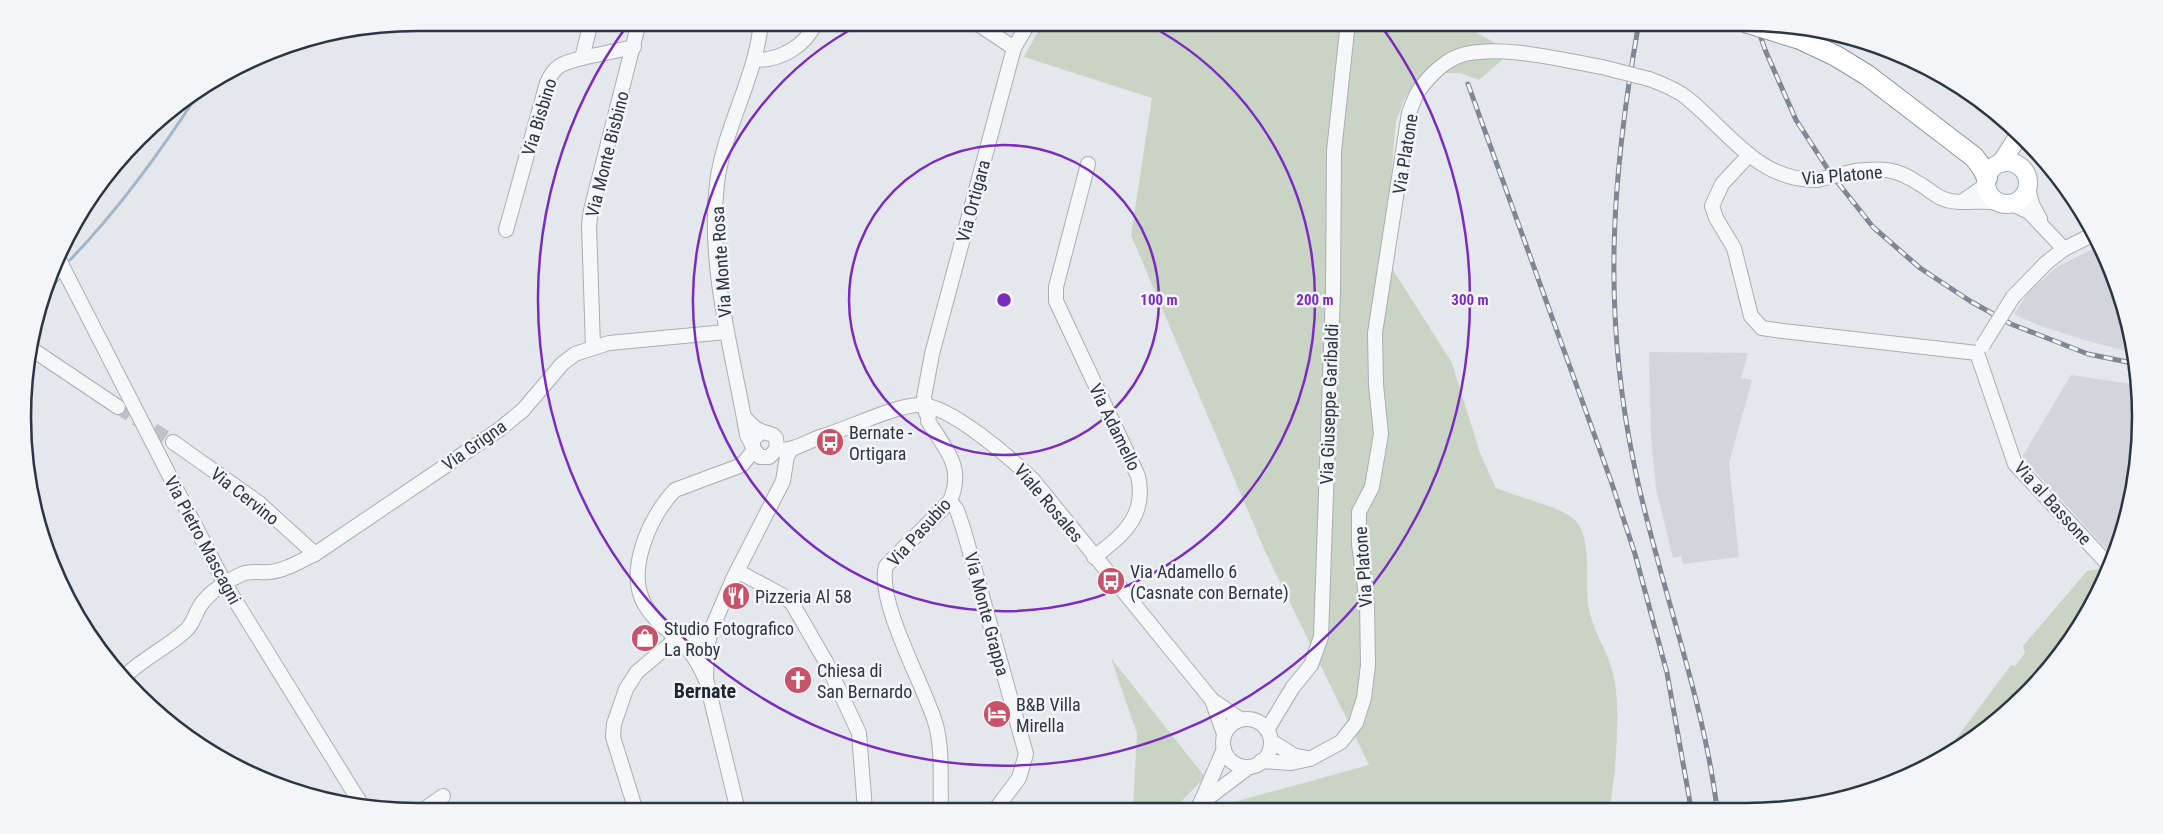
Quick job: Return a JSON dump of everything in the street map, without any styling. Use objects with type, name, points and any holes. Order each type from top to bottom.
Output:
[{"type":"highway","points":[[1781,33],[1800,39],[1836,56],[1867,75],[1974,157],[1984,169],[1986,182]]},
{"type":"main road","points":[[2001,163],[2014,164],[2024,171],[2027,176],[2028,188],[2022,198],[2005,203],[1990,196],[1986,182],[1992,169],[2001,163],[2015,141]]},
{"type":"main road","points":[[2024,150],[2024,171]]},
{"type":"street","points":[[582,58],[589,31]]},
{"type":"street","name":"Via Monte Bisbino","points":[[593,347],[589,226],[591,210],[637,31]]},
{"type":"street","name":"Via Monte Rosa","points":[[753,448],[747,435],[726,332],[716,248],[718,182],[723,154],[736,111],[755,60],[760,31]]},
{"type":"street","points":[[755,60],[765,60],[785,54],[801,44],[810,31]]},
{"type":"street","points":[[989,31],[1014,48]]},
{"type":"street","name":"Via Ortigara","points":[[931,414],[927,383],[938,334],[1014,48],[1024,31]]},
{"type":"street","name":"Via Giuseppe Garibaldi","points":[[1255,720],[1293,687],[1311,664],[1321,637],[1332,302],[1334,151],[1347,31]]},
{"type":"street","name":"Via Bisbino","points":[[506,230],[549,78],[560,65],[582,58],[634,47]]},
{"type":"street","name":"Via Platone","points":[[1310,759],[1341,742],[1356,723],[1364,698],[1368,665],[1368,638],[1359,544],[1359,512],[1372,487],[1381,434],[1376,385],[1375,333],[1409,113],[1418,90],[1443,65],[1464,54],[1489,52],[1516,53],[1602,67],[1650,79],[1669,87],[1686,98],[1766,168],[1792,179],[1817,180],[1855,171],[1877,169],[1897,171],[1941,198],[1960,203],[1981,200],[2005,203]]},
{"type":"street","points":[[1749,155],[1722,184],[1712,206],[1716,218],[1734,248],[1748,308],[1758,326],[1782,331],[1980,349],[2013,297],[2046,263],[2064,249],[2087,237]]},
{"type":"street","name":"Via Adamello","points":[[1088,164],[1056,287],[1056,302],[1138,476],[1141,493],[1133,521],[1115,542],[1094,558]]},
{"type":"street","points":[[1960,203],[1986,182]]},
{"type":"street","points":[[2028,188],[2032,204],[2042,224]]},
{"type":"street","points":[[2005,203],[2029,212],[2064,249]]},
{"type":"street","name":"Via Pietro Mascagni","points":[[62,266],[225,584],[357,797]]},
{"type":"street","name":"Via Grigna","points":[[129,673],[140,662],[190,627],[200,606],[225,584],[244,573],[285,569],[315,554],[500,429],[523,410],[562,364],[575,354],[609,343],[726,332]]},
{"type":"street","name":"Via al Bassone","points":[[1980,349],[2015,464],[2104,559]]},
{"type":"street","points":[[37,353],[118,407]]},
{"type":"street","points":[[753,448],[764,458],[781,450],[905,407],[931,414]]},
{"type":"street","name":"Viale Rosales","points":[[931,414],[977,434],[1017,464],[1033,480],[1094,558]]},
{"type":"street","name":"Via Pasubio","points":[[931,414],[955,468],[956,480],[950,501],[886,566],[884,578],[893,617],[937,727],[940,803]]},
{"type":"street","points":[[736,803],[706,679],[707,646],[712,628],[737,571],[783,481],[781,450],[770,433],[762,432],[744,417]]},
{"type":"street","points":[[706,679],[689,651],[645,605],[639,590],[638,566],[640,550],[669,496],[675,490],[742,465],[753,448],[756,436],[762,432]]},
{"type":"street","points":[[781,450],[810,440]]},
{"type":"street","name":"Via Cervino","points":[[173,442],[258,502],[315,554]]},
{"type":"street","name":"Via Monte Grappa","points":[[950,501],[957,510],[964,531],[1026,754],[1019,778],[1000,803]]},
{"type":"street","points":[[1094,558],[1212,700],[1240,719],[1255,720],[1269,736],[1295,756],[1310,759]]},
{"type":"street","points":[[737,571],[782,595],[792,603],[826,662],[859,733],[864,803]]},
{"type":"street","points":[[634,803],[613,730],[626,689],[637,672],[676,639],[698,638],[712,628]]},
{"type":"street","name":"Via Giuseppe Garibaldi","points":[[1269,736],[1293,687]]},
{"type":"street","points":[[1200,803],[1224,749],[1224,734],[1212,700]]},
{"type":"street","points":[[1224,734],[1231,724],[1240,719]]},
{"type":"street","points":[[1203,803],[1255,764],[1270,750],[1269,736]]},
{"type":"street","points":[[1224,749],[1233,763],[1290,763],[1310,759]]},
{"type":"street","points":[[434,803],[443,796]]},
{"type":"shaded area","points":[[2093,249],[2119,317],[2125,351],[2035,324],[2014,314],[2028,293],[2055,268]]},
{"type":"shaded area","points":[[1649,352],[1748,353],[1741,378],[1752,380],[1729,463],[1739,557],[1683,564],[1681,556],[1673,558],[1656,489],[1651,437]]},
{"type":"shaded area","points":[[2071,375],[2130,384],[2132,417],[2128,467],[2119,517],[2108,550],[2022,457]]},
{"type":"green space","points":[[1038,31],[1473,31],[1506,49],[1502,60],[1479,80],[1460,73],[1436,73],[1416,83],[1404,100],[1396,121],[1385,257],[1452,363],[1480,453],[1496,488],[1559,510],[1574,519],[1580,527],[1586,548],[1587,594],[1590,614],[1610,662],[1615,683],[1617,736],[1611,803],[1232,803],[1369,765],[1265,551],[1131,235],[1152,98],[1024,57]]},
{"type":"green space","points":[[2100,569],[2080,610],[2052,652],[2019,690],[1981,723],[1954,742],[2011,665],[2015,666],[2025,653],[2023,646],[2087,571]]},
{"type":"green space","points":[[1111,658],[1205,777],[1180,803],[1133,803],[1137,734]]},
{"type":"waterway","points":[[70,260],[140,178],[190,105]]},
{"type":"tunnel","points":[[118,407],[173,442]]},
{"type":"railway","points":[[1637,31],[1629,80],[1617,191],[1614,300],[1618,355],[1635,469],[1656,554],[1691,680],[1710,765],[1716,803]]},
{"type":"railway","points":[[1759,32],[1796,120],[1831,174],[1873,227],[1920,268],[1970,301],[2011,324],[2088,354],[2127,362]]},
{"type":"railway","points":[[1468,84],[1611,481],[1635,554],[1667,673],[1690,803]]},
{"type":"place","name":"Bernate - Ortigara","points":[[830,442]]},
{"type":"place","name":"Via Adamello 6 (Casnate con Bernate)","points":[[1111,581]]},
{"type":"place","name":"Pizzeria Al 58","points":[[736,596]]},
{"type":"place","name":"Studio Fotografico La Roby","points":[[645,638]]},
{"type":"place","name":"Chiesa di San Bernardo","points":[[798,680]]},
{"type":"place","name":"B&B Villa Mirella","points":[[997,714]]},
{"type":"district","name":"Bernate","points":[[705,691]]}]
